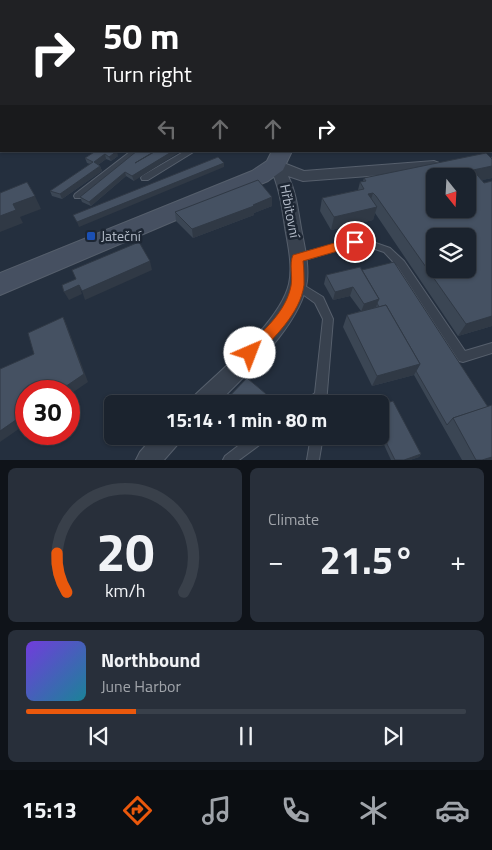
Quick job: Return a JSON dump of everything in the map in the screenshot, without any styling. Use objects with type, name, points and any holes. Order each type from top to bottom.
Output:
[{"type":"main road","points":[[0,284],[260,176],[279,158]]},
{"type":"street","points":[[279,158],[303,176],[421,168],[452,163]]},
{"type":"street","name":"Hřbitovní","points":[[211,395],[274,329],[291,304],[297,285],[298,258],[287,192],[279,158]]},
{"type":"street","points":[[148,460],[162,445]]},
{"type":"lane","points":[[78,196],[135,152]]},
{"type":"lane","points":[[144,178],[189,152]]},
{"type":"lane","points":[[298,258],[355,242],[370,244],[387,250],[402,264],[463,357],[492,348]]},
{"type":"lane","points":[[297,285],[319,300],[328,319],[321,395]]},
{"type":"lane","points":[[229,460],[250,445]]},
{"type":"lane","points":[[313,460],[316,445]]},
{"type":"building","points":[[94,152],[116,152],[109,157],[105,154],[94,162],[100,166],[60,194],[50,191],[93,162],[85,158]]},
{"type":"building","points":[[136,152],[153,152],[135,163],[154,152],[171,152],[132,176],[125,172],[89,202],[80,197]]},
{"type":"building","points":[[486,153],[492,159],[492,166],[476,169],[426,168],[426,218],[476,218],[476,174],[484,183],[492,181],[492,316],[466,324],[434,278],[476,278],[476,228],[426,228],[426,267],[373,193],[368,194],[377,207],[334,217],[322,198],[364,189],[360,182],[366,181],[364,178]]},
{"type":"building","points":[[218,157],[224,163],[77,222],[73,215]]},
{"type":"building","points":[[258,180],[272,197],[254,206],[192,229],[175,212]]},
{"type":"building","points":[[27,182],[35,196],[13,204],[16,210],[0,216],[0,193]]},
{"type":"building","points":[[139,242],[150,261],[82,291],[79,285],[64,292],[62,285],[76,279],[72,270]]},
{"type":"building","points":[[394,262],[488,407],[453,418],[447,425],[416,371],[420,364],[386,305],[379,307],[377,303],[379,299],[362,270]]},
{"type":"building","points":[[360,267],[379,299],[364,304],[353,287],[335,292],[326,275]]},
{"type":"building","points":[[386,305],[420,364],[377,376],[347,315]]},
{"type":"building","points":[[63,317],[84,374],[75,380],[15,380],[15,421],[0,431],[0,369],[34,354],[28,333]]},
{"type":"building","points":[[247,378],[267,395],[231,395]]},
{"type":"building","points":[[393,401],[421,454],[404,460],[395,460],[388,445],[389,402]]},
{"type":"building","points":[[492,405],[492,457],[476,460],[453,418]]},
{"type":"place","name":"Jateční","points":[[91,236]]},
{"type":"route","points":[[250,353],[274,329],[291,304],[297,285],[298,258],[355,242]]}]
